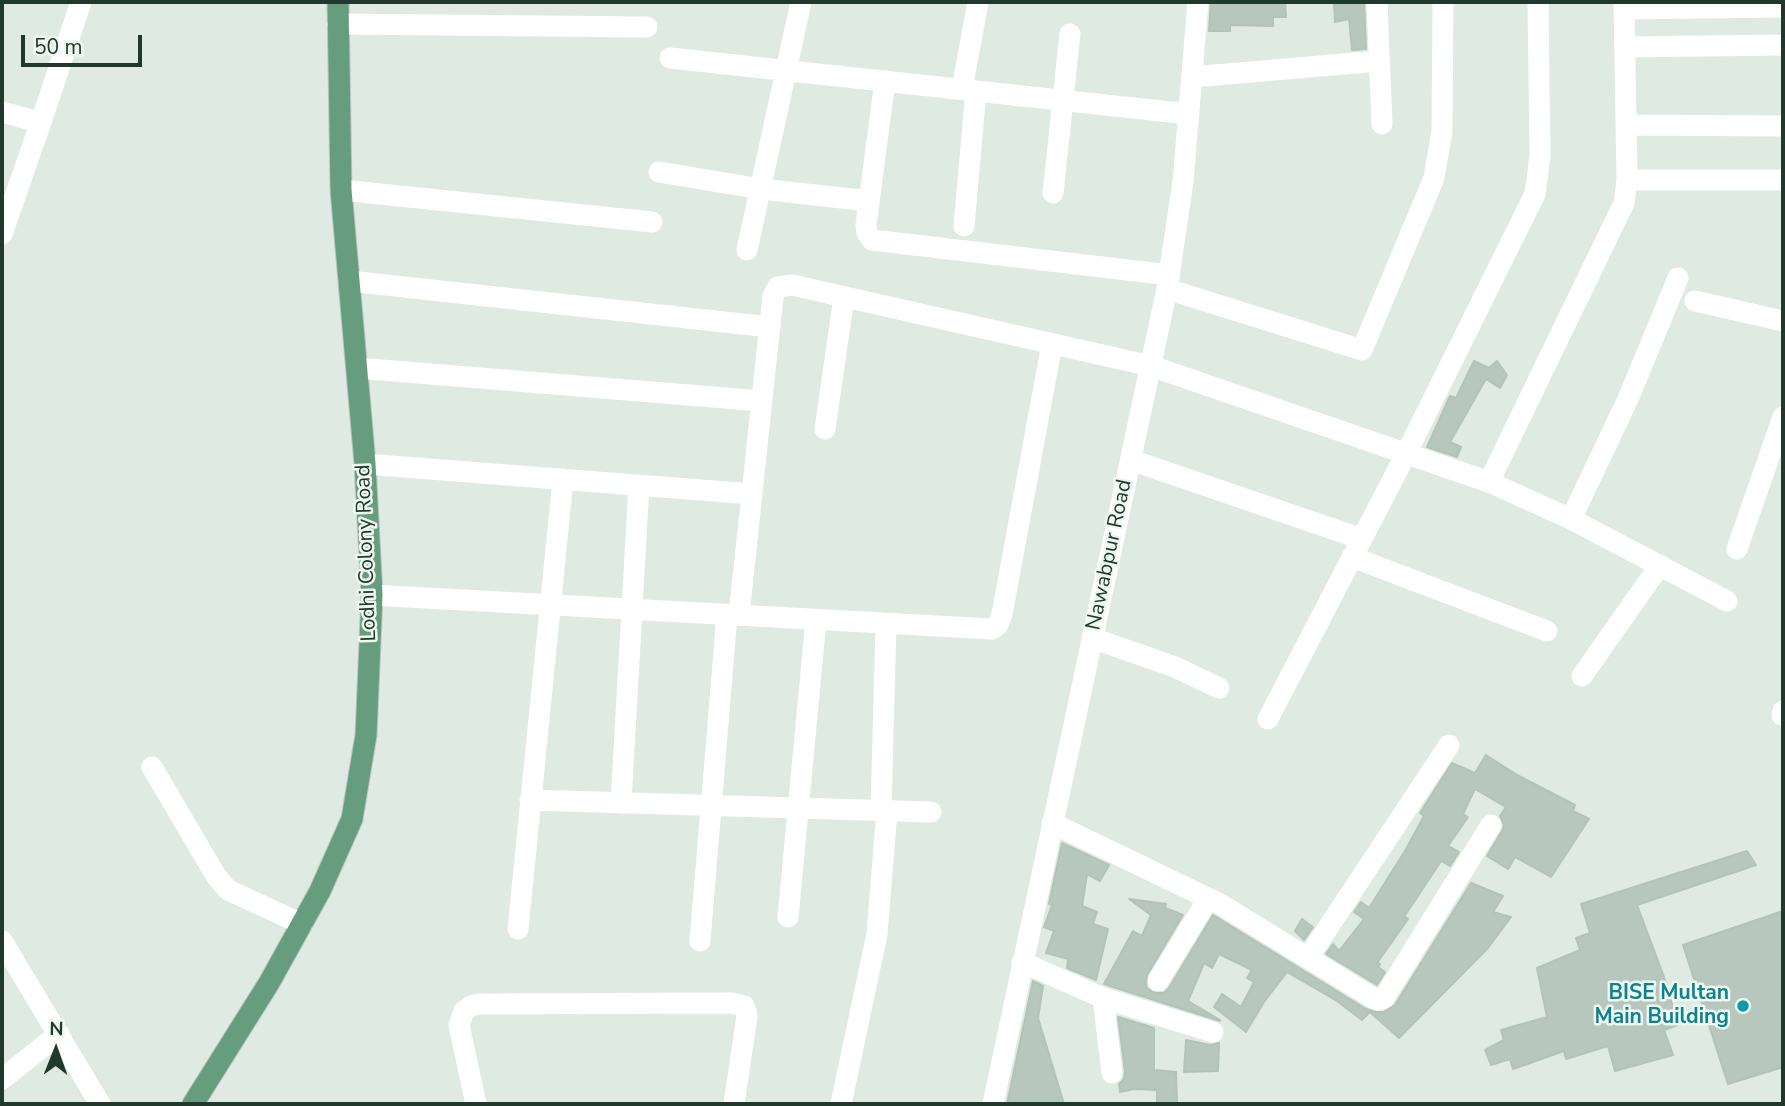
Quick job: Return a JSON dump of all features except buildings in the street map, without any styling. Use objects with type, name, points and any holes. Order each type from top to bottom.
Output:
[{"type":"main road","name":"Lodhi Colony Road","points":[[193,1104],[269,983],[320,891],[352,819],[366,735],[372,595],[365,464],[341,190],[338,2]]},
{"type":"street","points":[[2,234],[81,2]]},
{"type":"street","points":[[747,250],[800,2]]},
{"type":"street","points":[[964,226],[969,90],[978,2]]},
{"type":"street","name":"Nawabpur Road","points":[[993,1104],[1168,282],[1184,181],[1198,2]]},
{"type":"street","points":[[1377,2],[1382,124]]},
{"type":"street","points":[[885,81],[866,225],[872,240],[1168,282],[1362,350],[1434,178],[1442,131],[1443,2]]},
{"type":"street","points":[[1268,719],[1406,454],[1535,194],[1540,156],[1538,2]]},
{"type":"street","points":[[1489,482],[1624,203],[1627,180],[1624,6],[1783,8]]},
{"type":"street","points":[[338,24],[647,27]]},
{"type":"street","points":[[1053,193],[1070,34]]},
{"type":"street","points":[[1625,47],[1783,45]]},
{"type":"street","points":[[670,58],[1189,114]]},
{"type":"street","points":[[1192,77],[1379,61]]},
{"type":"street","points":[[2,113],[34,121],[43,119]]},
{"type":"street","points":[[1626,125],[1783,126]]},
{"type":"street","points":[[659,172],[761,189],[869,201]]},
{"type":"street","points":[[1627,180],[1783,180]]},
{"type":"street","points":[[341,190],[652,222]]},
{"type":"street","points":[[1571,519],[1628,399],[1678,278]]},
{"type":"street","points":[[349,281],[769,327]]},
{"type":"street","points":[[700,941],[711,806],[733,615],[751,494],[773,296],[778,287],[792,285],[1151,366],[1489,482],[1571,519],[1727,601]]},
{"type":"street","points":[[825,429],[844,297]]},
{"type":"street","points":[[1695,301],[1783,321]]},
{"type":"street","points":[[372,595],[992,629],[998,625],[1002,614],[1052,344]]},
{"type":"street","points":[[357,368],[761,401]]},
{"type":"street","points":[[1737,550],[1783,417]]},
{"type":"street","points":[[1131,460],[1357,548],[1547,631]]},
{"type":"street","points":[[365,464],[751,494]]},
{"type":"street","points":[[518,929],[563,479]]},
{"type":"street","points":[[621,803],[639,485]]},
{"type":"street","points":[[1582,676],[1660,565]]},
{"type":"street","points":[[788,918],[816,620]]},
{"type":"street","points":[[841,1104],[877,934],[884,810],[886,624]]},
{"type":"street","points":[[1092,638],[1175,667],[1219,688]]},
{"type":"street","points":[[1308,957],[1449,745]]},
{"type":"street","points":[[152,767],[216,876],[228,890],[302,924]]},
{"type":"street","points":[[530,800],[931,812]]},
{"type":"street","points":[[1052,823],[1208,899],[1379,1000],[1384,998],[1491,825]]},
{"type":"street","points":[[1158,981],[1208,899]]},
{"type":"street","points":[[3,945],[60,1034],[100,1104]]},
{"type":"street","points":[[1022,962],[1103,998],[1213,1032]]},
{"type":"street","points":[[1103,998],[1112,1073]]},
{"type":"street","points":[[477,1104],[459,1025],[464,1011],[471,1006],[732,1003],[744,1006],[747,1016],[734,1104]]},
{"type":"street","points":[[2,1079],[60,1034]]},
{"type":"place","name":"BISE Multan Main Building","points":[[1743,1006]]}]
